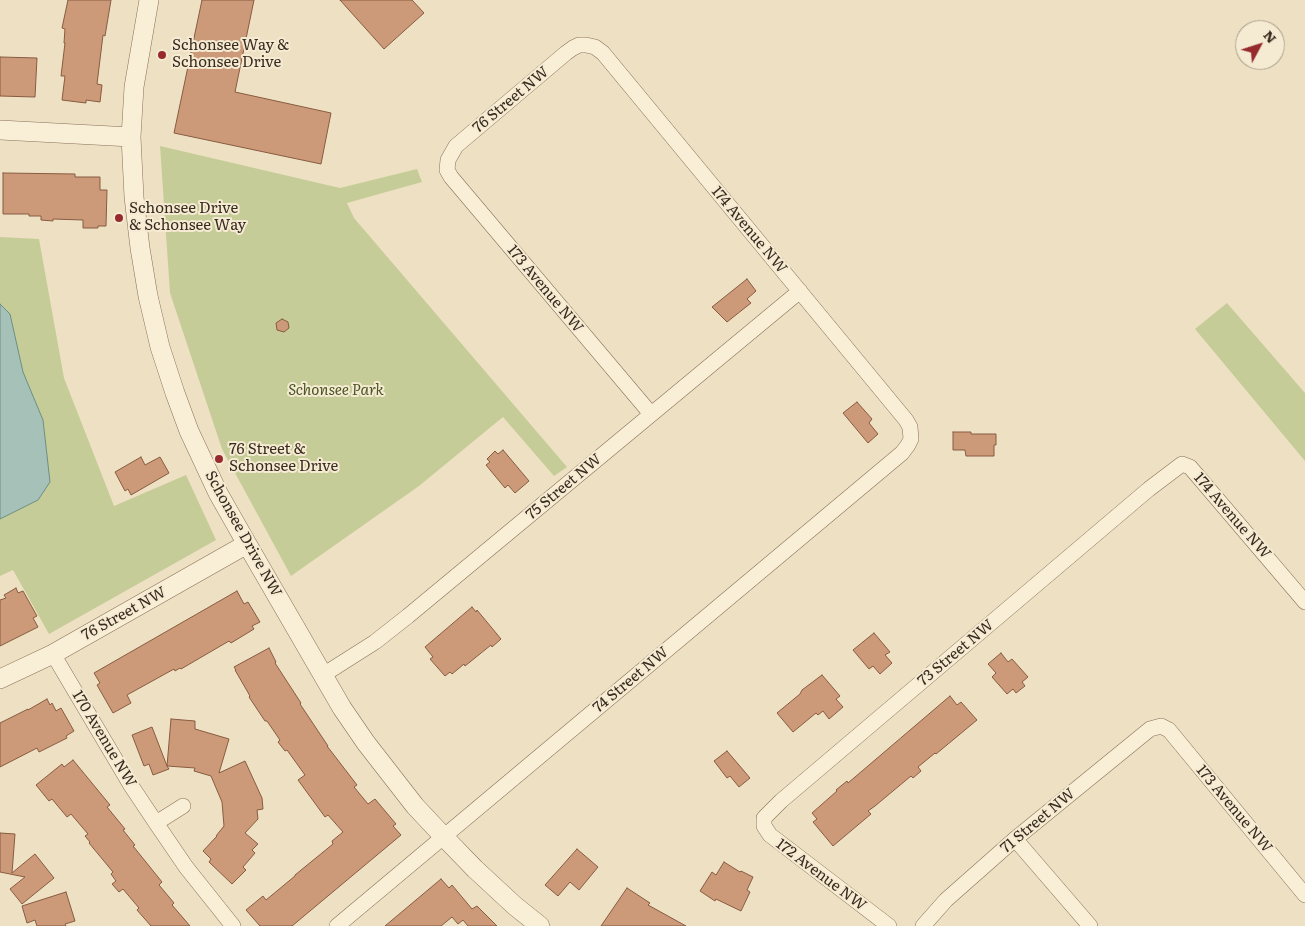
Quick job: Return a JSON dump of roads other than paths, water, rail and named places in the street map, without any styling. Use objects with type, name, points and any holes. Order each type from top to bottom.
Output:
[{"type":"street","name":"Schonsee Drive NW","points":[[149,0],[134,86],[131,137],[134,197],[148,296],[160,347],[200,456],[218,493],[342,708],[377,758],[415,806],[475,869],[540,926]]},
{"type":"street","name":"76 Street NW","points":[[448,160],[456,146],[566,53],[579,45]]},
{"type":"street","name":"174 Avenue NW","points":[[579,45],[595,47],[603,53],[910,427]]},
{"type":"street","points":[[0,130],[131,137]]},
{"type":"street","name":"173 Avenue NW","points":[[448,160],[447,170],[451,177],[651,414]]},
{"type":"street","name":"75 Street NW","points":[[323,675],[403,621],[800,291]]},
{"type":"street","name":"74 Street NW","points":[[337,926],[902,453],[911,439],[910,427]]},
{"type":"street","name":"174 Avenue NW","points":[[1149,489],[1182,464],[1190,467],[1305,602]]},
{"type":"street","name":"73 Street NW","points":[[764,818],[781,801],[1149,489]]},
{"type":"street","name":"76 Street NW","points":[[0,679],[53,654],[247,544]]},
{"type":"street","name":"170 Avenue NW","points":[[53,654],[130,784],[156,824],[186,867],[232,926]]},
{"type":"street","name":"173 Avenue NW","points":[[1161,726],[1169,730],[1305,895]]},
{"type":"street","name":"71 Street NW","points":[[923,926],[946,900],[1015,839],[1150,729],[1161,726]]},
{"type":"street","points":[[156,824],[183,806]]},
{"type":"street","name":"172 Avenue NW","points":[[764,818],[764,826],[770,836],[889,926]]},
{"type":"street","points":[[1015,839],[1090,926]]},
{"type":"water","points":[[0,304],[10,314],[23,372],[43,420],[50,482],[38,500],[0,519]]},
{"type":"place","name":"Schonsee Way & Schonsee Drive","points":[[162,55]]},
{"type":"place","name":"Schonsee Drive & Schonsee Way","points":[[119,218]]},
{"type":"place","name":"76 Street & Schonsee Drive","points":[[219,459]]},
{"type":"park label","name":"Schonsee Park","points":[[336,391]]}]
